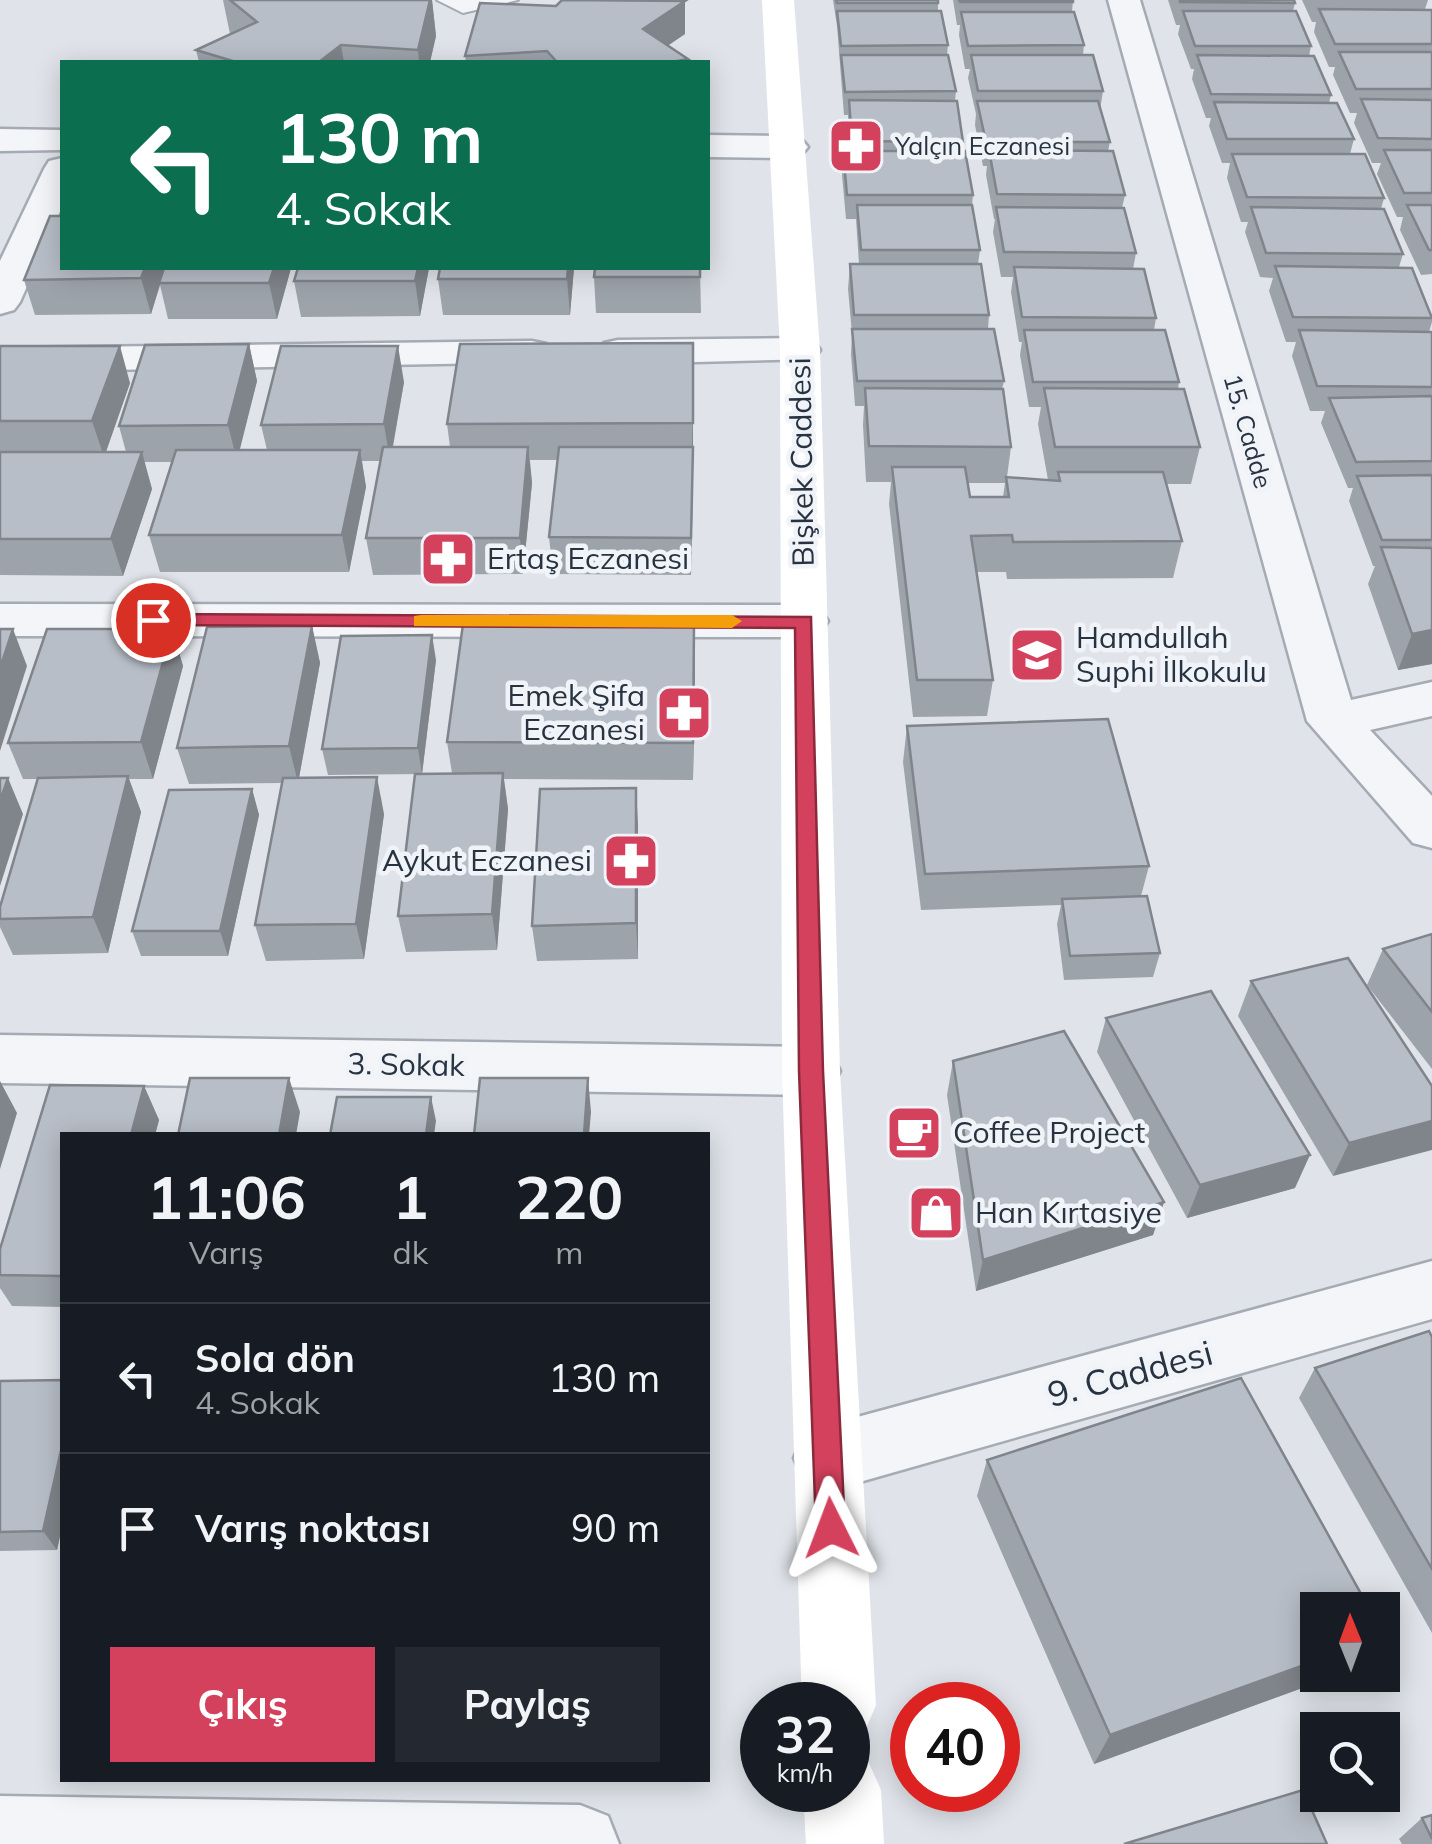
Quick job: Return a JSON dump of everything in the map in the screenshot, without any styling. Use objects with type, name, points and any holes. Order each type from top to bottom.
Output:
[{"type":"street","name":"Bişkek Caddesi","points":[[778,0],[800,350],[811,1071],[837,1682]]},
{"type":"street","name":"15. Cadde","points":[[1124,0],[1332,721],[1432,829]]},
{"type":"street","points":[[0,140],[60,140]]},
{"type":"street","points":[[710,146],[790,147]]},
{"type":"street","points":[[0,302],[60,173]]},
{"type":"street","points":[[0,360],[800,350]]},
{"type":"street","points":[[0,620],[804,622]]},
{"type":"street","points":[[1332,721],[1432,699]]},
{"type":"street","name":"3. Sokak","points":[[0,1058],[811,1071]]},
{"type":"street","name":"9. Caddesi","points":[[828,1458],[1432,1290]]},
{"type":"street","points":[[843,1812],[845,1844]]},
{"type":"street","points":[[0,1835],[580,1844]]},
{"type":"lane","points":[[445,0],[463,8],[510,0]]},
{"type":"building","points":[[230,0],[430,0],[418,50],[341,45],[322,60],[229,60],[196,50],[257,22]]},
{"type":"building","points":[[562,0],[685,1],[643,29],[688,59],[555,60],[547,51],[465,56],[480,3],[556,6]]},
{"type":"building","points":[[836,0],[938,0],[938,3],[837,3]]},
{"type":"building","points":[[1073,0],[1073,2],[960,2]]},
{"type":"building","points":[[1294,0],[1295,3],[1180,2]]},
{"type":"building","points":[[1319,9],[1432,10],[1432,44],[1335,44]]},
{"type":"building","points":[[837,11],[941,11],[948,45],[841,46]]},
{"type":"building","points":[[1183,11],[1296,11],[1311,46],[1195,46]]},
{"type":"building","points":[[961,12],[1074,12],[1084,45],[968,46]]},
{"type":"building","points":[[1339,52],[1432,52],[1432,89],[1356,89]]},
{"type":"building","points":[[841,55],[948,55],[956,91],[845,92]]},
{"type":"building","points":[[971,55],[1093,55],[1103,91],[978,91]]},
{"type":"building","points":[[1197,55],[1314,56],[1331,95],[1211,94]]},
{"type":"building","points":[[1361,99],[1432,100],[1432,139],[1378,138]]},
{"type":"building","points":[[849,100],[957,101],[963,142],[852,141]]},
{"type":"building","points":[[977,101],[1098,101],[1110,142],[986,142]]},
{"type":"building","points":[[1214,102],[1337,103],[1354,139],[1227,139]]},
{"type":"building","points":[[989,150],[1113,151],[1125,195],[997,194]]},
{"type":"building","points":[[1384,150],[1432,150],[1432,193],[1404,193]]},
{"type":"building","points":[[843,151],[965,151],[973,195],[847,195]]},
{"type":"building","points":[[1232,154],[1365,154],[1384,198],[1247,197]]},
{"type":"building","points":[[857,205],[972,205],[980,250],[861,250]]},
{"type":"building","points":[[1407,205],[1432,205],[1432,250],[1429,250]]},
{"type":"building","points":[[996,207],[1124,208],[1136,253],[1004,252]]},
{"type":"building","points":[[1251,207],[1384,209],[1403,254],[1266,253]]},
{"type":"building","points":[[50,216],[60,216],[60,270],[144,270],[141,278],[24,280]]},
{"type":"building","points":[[850,264],[981,264],[989,315],[854,315]]},
{"type":"building","points":[[1275,266],[1412,268],[1432,318],[1293,317]]},
{"type":"building","points":[[1014,267],[1144,269],[1156,318],[1022,317]]},
{"type":"building","points":[[163,270],[273,270],[269,283],[159,283]]},
{"type":"building","points":[[297,270],[418,270],[415,281],[294,281]]},
{"type":"building","points":[[440,270],[568,270],[567,279],[438,279]]},
{"type":"building","points":[[595,270],[700,270],[700,277],[594,277]]},
{"type":"building","points":[[852,329],[994,329],[1004,381],[857,381]]},
{"type":"building","points":[[1024,330],[1165,330],[1179,382],[1033,382]]},
{"type":"building","points":[[1299,330],[1432,332],[1432,387],[1317,386]]},
{"type":"building","points":[[693,343],[693,423],[447,424],[460,344]]},
{"type":"building","points":[[249,344],[228,425],[119,426],[145,345]]},
{"type":"building","points":[[0,346],[120,346],[92,421],[0,421]]},
{"type":"building","points":[[281,346],[398,346],[384,424],[261,425]]},
{"type":"building","points":[[865,388],[1003,389],[1011,447],[869,446]]},
{"type":"building","points":[[1044,388],[1184,389],[1200,447],[1055,447]]},
{"type":"building","points":[[1432,396],[1432,461],[1356,462],[1329,398]]},
{"type":"building","points":[[383,447],[528,447],[520,538],[366,538]]},
{"type":"building","points":[[559,447],[693,447],[691,538],[549,537]]},
{"type":"building","points":[[176,450],[360,450],[342,535],[149,535]]},
{"type":"building","points":[[0,452],[142,452],[111,539],[0,539]]},
{"type":"building","points":[[892,467],[965,467],[970,497],[1009,497],[1006,477],[1060,481],[1058,472],[1163,472],[1182,541],[1013,542],[1012,535],[971,536],[993,680],[917,680]]},
{"type":"building","points":[[1432,475],[1432,540],[1382,540],[1357,476]]},
{"type":"building","points":[[1381,547],[1432,548],[1432,630],[1412,634]]},
{"type":"building","points":[[463,624],[694,624],[693,743],[447,742]]},
{"type":"building","points":[[312,626],[289,746],[177,748],[207,627]]},
{"type":"building","points":[[0,629],[13,629],[0,668]]},
{"type":"building","points":[[47,629],[172,629],[141,742],[8,743]]},
{"type":"building","points":[[432,635],[418,748],[322,749],[341,636]]},
{"type":"building","points":[[1108,719],[1149,866],[925,874],[907,726]]},
{"type":"building","points":[[503,773],[492,914],[398,916],[415,774]]},
{"type":"building","points":[[128,776],[93,917],[0,919],[0,907],[38,778]]},
{"type":"building","points":[[377,777],[356,924],[255,925],[283,778]]},
{"type":"building","points":[[0,778],[8,778],[0,801]]},
{"type":"building","points":[[636,788],[636,923],[532,926],[540,789]]},
{"type":"building","points":[[252,789],[220,931],[132,931],[169,790]]},
{"type":"building","points":[[1147,896],[1160,953],[1070,956],[1062,899]]},
{"type":"building","points":[[1432,934],[1432,1012],[1383,949]]},
{"type":"building","points":[[1348,958],[1432,1086],[1432,1121],[1349,1143],[1251,981]]},
{"type":"building","points":[[1211,991],[1310,1155],[1200,1185],[1106,1018]]},
{"type":"building","points":[[1064,1031],[1164,1202],[983,1260],[953,1061]]},
{"type":"building","points":[[190,1078],[289,1078],[280,1132],[179,1132]]},
{"type":"building","points":[[480,1078],[588,1078],[584,1132],[474,1132]]},
{"type":"building","points":[[50,1085],[144,1086],[132,1132],[60,1132],[60,1276],[0,1275],[0,1249]]},
{"type":"building","points":[[337,1097],[431,1097],[426,1132],[331,1132]]},
{"type":"building","points":[[1429,1331],[1432,1337],[1432,1569],[1315,1368]]},
{"type":"building","points":[[1241,1378],[1360,1592],[1300,1592],[1300,1666],[1110,1735],[987,1460]]},
{"type":"building","points":[[60,1380],[60,1455],[43,1531],[0,1532],[0,1381]]},
{"type":"building","points":[[1300,1791],[1300,1812],[1313,1812],[1327,1844],[1124,1844]]},
{"type":"building","points":[[1432,1815],[1432,1839],[1422,1818]]},
{"type":"slow traffic","points":[[421,621],[732,621]]},
{"type":"place","name":"Yalçın Eczanesi","points":[[856,146]]},
{"type":"place","name":"Ertaş Eczanesi","points":[[448,559]]},
{"type":"place","name":"Hamdullah Suphi İlkokulu","points":[[1037,655]]},
{"type":"place","name":"Emek Şifa Eczanesi","points":[[684,713]]},
{"type":"place","name":"Aykut Eczanesi","points":[[631,861]]},
{"type":"place","name":"Coffee Project","points":[[914,1133]]},
{"type":"place","name":"Han Kırtasiye","points":[[936,1213]]},
{"type":"route","points":[[153,620],[804,622],[811,1071],[831,1528]]}]
